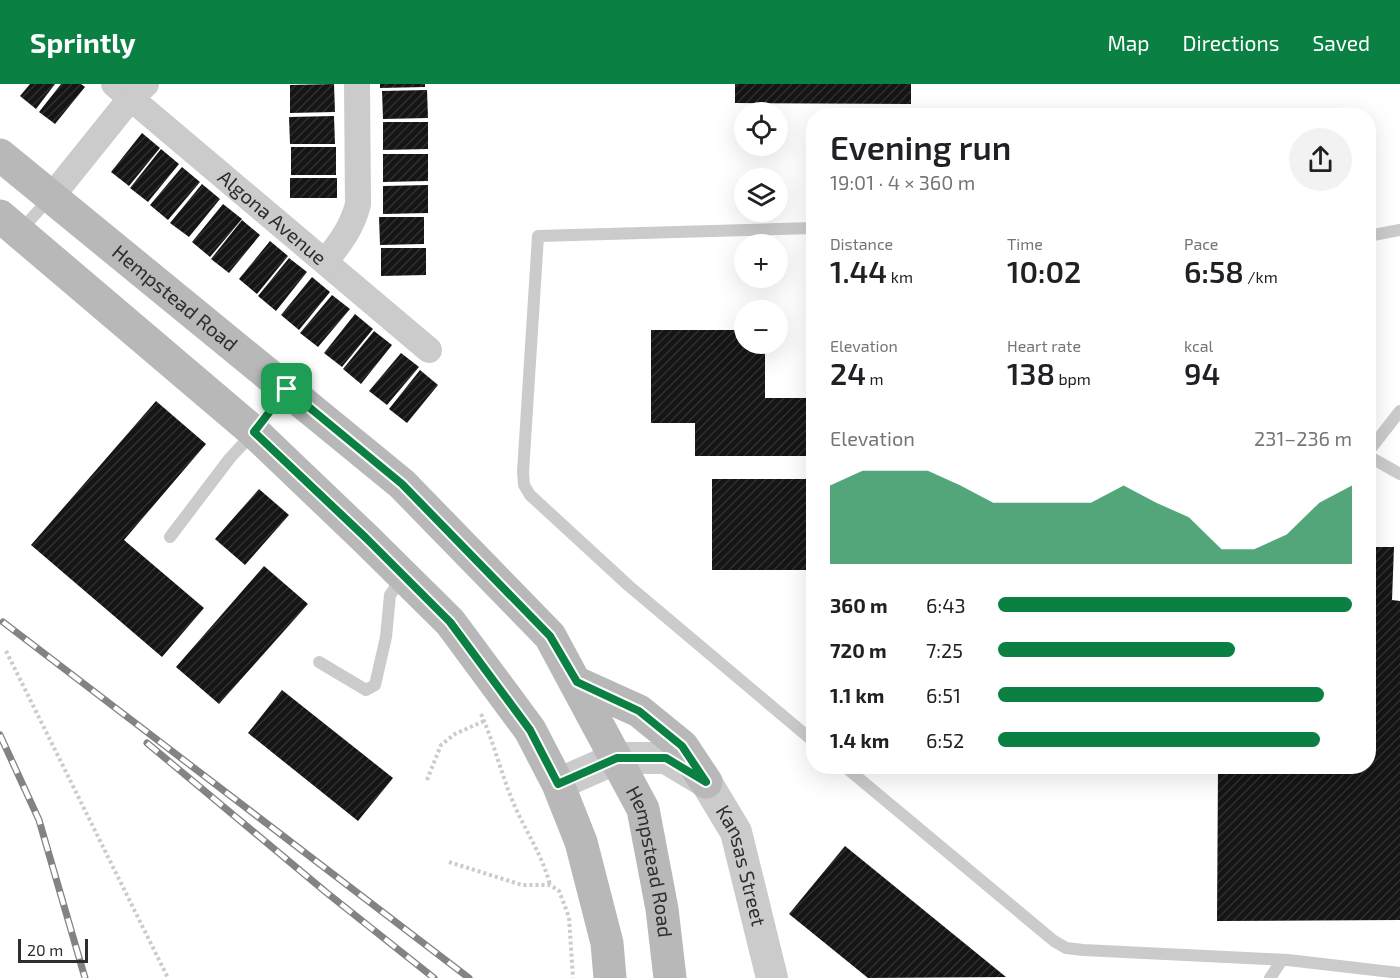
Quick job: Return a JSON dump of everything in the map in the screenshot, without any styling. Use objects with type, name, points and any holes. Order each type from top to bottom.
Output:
[{"type":"main road","name":"Hempstead Road","points":[[0,155],[402,484],[550,636],[577,682],[643,809],[662,909],[670,978]]},
{"type":"main road","points":[[10,224],[254,432],[366,538],[450,622],[530,730],[558,784],[580,842],[607,943],[610,978]]},
{"type":"main road","points":[[577,682],[639,711],[682,746],[706,782]]},
{"type":"street","points":[[326,261],[347,235],[358,204],[357,84]]},
{"type":"street","points":[[52,196],[130,89]]},
{"type":"street","name":"Algona Avenue","points":[[130,89],[429,350]]},
{"type":"street","points":[[558,784],[617,758]]},
{"type":"street","name":"Kansas Street","points":[[617,758],[666,758],[706,782],[736,832],[772,978]]},
{"type":"lane","points":[[10,224],[52,196]]},
{"type":"lane","points":[[806,228],[538,236],[523,472],[524,485],[530,495],[629,586],[806,735]]},
{"type":"lane","points":[[1376,234],[1400,230]]},
{"type":"lane","points":[[170,537],[230,458],[254,432],[287,389]]},
{"type":"lane","points":[[1376,442],[1400,411]]},
{"type":"lane","points":[[1376,460],[1400,474]]},
{"type":"lane","points":[[319,662],[366,690],[375,685],[386,637],[390,595],[403,577]]},
{"type":"lane","points":[[854,774],[1054,941],[1066,948],[1104,952],[1282,960],[1400,973]]},
{"type":"lane","points":[[1270,978],[1282,960]]},
{"type":"path","points":[[6,651],[168,978]]},
{"type":"path","points":[[477,705],[500,771],[516,809],[537,848],[550,885]]},
{"type":"path","points":[[427,780],[441,745],[455,734],[484,722]]},
{"type":"path","points":[[449,862],[522,885],[550,885],[560,891],[569,917],[573,978]]},
{"type":"building","points":[[30,84],[55,84],[36,109],[20,96]]},
{"type":"building","points":[[61,84],[81,84],[85,87],[55,124],[39,112]]},
{"type":"building","points":[[334,84],[335,112],[290,113],[290,85]]},
{"type":"building","points":[[380,84],[425,84],[425,87],[380,88]]},
{"type":"building","points":[[735,84],[911,84],[911,104],[735,102]]},
{"type":"building","points":[[427,90],[428,118],[383,119],[382,91]]},
{"type":"building","points":[[334,116],[335,144],[290,144],[289,117]]},
{"type":"building","points":[[383,122],[428,122],[428,149],[383,150]]},
{"type":"building","points":[[142,133],[160,148],[129,186],[111,172]]},
{"type":"building","points":[[291,147],[336,147],[336,175],[291,175]]},
{"type":"building","points":[[161,149],[179,164],[148,202],[130,188]]},
{"type":"building","points":[[383,154],[428,154],[428,181],[383,182]]},
{"type":"building","points":[[182,167],[200,182],[168,220],[150,205]]},
{"type":"building","points":[[290,178],[337,178],[337,198],[290,198]]},
{"type":"building","points":[[202,184],[220,199],[189,237],[170,223]]},
{"type":"building","points":[[428,185],[428,213],[383,214],[383,186]]},
{"type":"building","points":[[223,204],[242,219],[210,257],[192,242]]},
{"type":"building","points":[[379,217],[424,217],[424,244],[380,245]]},
{"type":"building","points":[[242,220],[260,235],[229,273],[211,259]]},
{"type":"building","points":[[270,241],[288,256],[257,294],[239,279]]},
{"type":"building","points":[[381,248],[426,248],[426,275],[381,276]]},
{"type":"building","points":[[289,258],[307,272],[276,311],[258,296]]},
{"type":"building","points":[[312,277],[330,292],[299,330],[281,315]]},
{"type":"building","points":[[332,295],[350,309],[318,347],[300,333]]},
{"type":"building","points":[[355,314],[373,329],[342,367],[324,353]]},
{"type":"building","points":[[651,330],[734,330],[734,354],[765,354],[765,398],[806,398],[806,456],[695,456],[695,423],[651,423]]},
{"type":"building","points":[[374,331],[392,345],[361,384],[343,369]]},
{"type":"building","points":[[401,353],[419,367],[387,405],[369,391]]},
{"type":"building","points":[[420,370],[438,385],[407,423],[389,409]]},
{"type":"building","points":[[156,401],[206,444],[124,540],[204,608],[162,657],[31,545]]},
{"type":"building","points":[[712,479],[806,479],[806,570],[712,570]]},
{"type":"building","points":[[259,489],[289,515],[245,565],[215,539]]},
{"type":"building","points":[[1376,547],[1394,547],[1392,600],[1400,601],[1400,920],[1217,921],[1218,774],[1376,774]]},
{"type":"building","points":[[264,566],[308,604],[219,704],[176,667]]},
{"type":"building","points":[[282,690],[393,778],[358,821],[248,733]]},
{"type":"building","points":[[845,846],[1006,977],[868,978],[789,914]]},
{"type":"railway","points":[[3,622],[469,978]]},
{"type":"railway","points":[[0,735],[39,820],[85,978]]},
{"type":"railway","points":[[147,743],[327,893],[434,978]]},
{"type":"route","points":[[287,389],[402,484],[550,636],[577,682],[639,711],[682,746],[706,782],[666,758],[617,758],[558,784],[530,730],[450,622],[366,538],[254,432],[287,389]]}]
